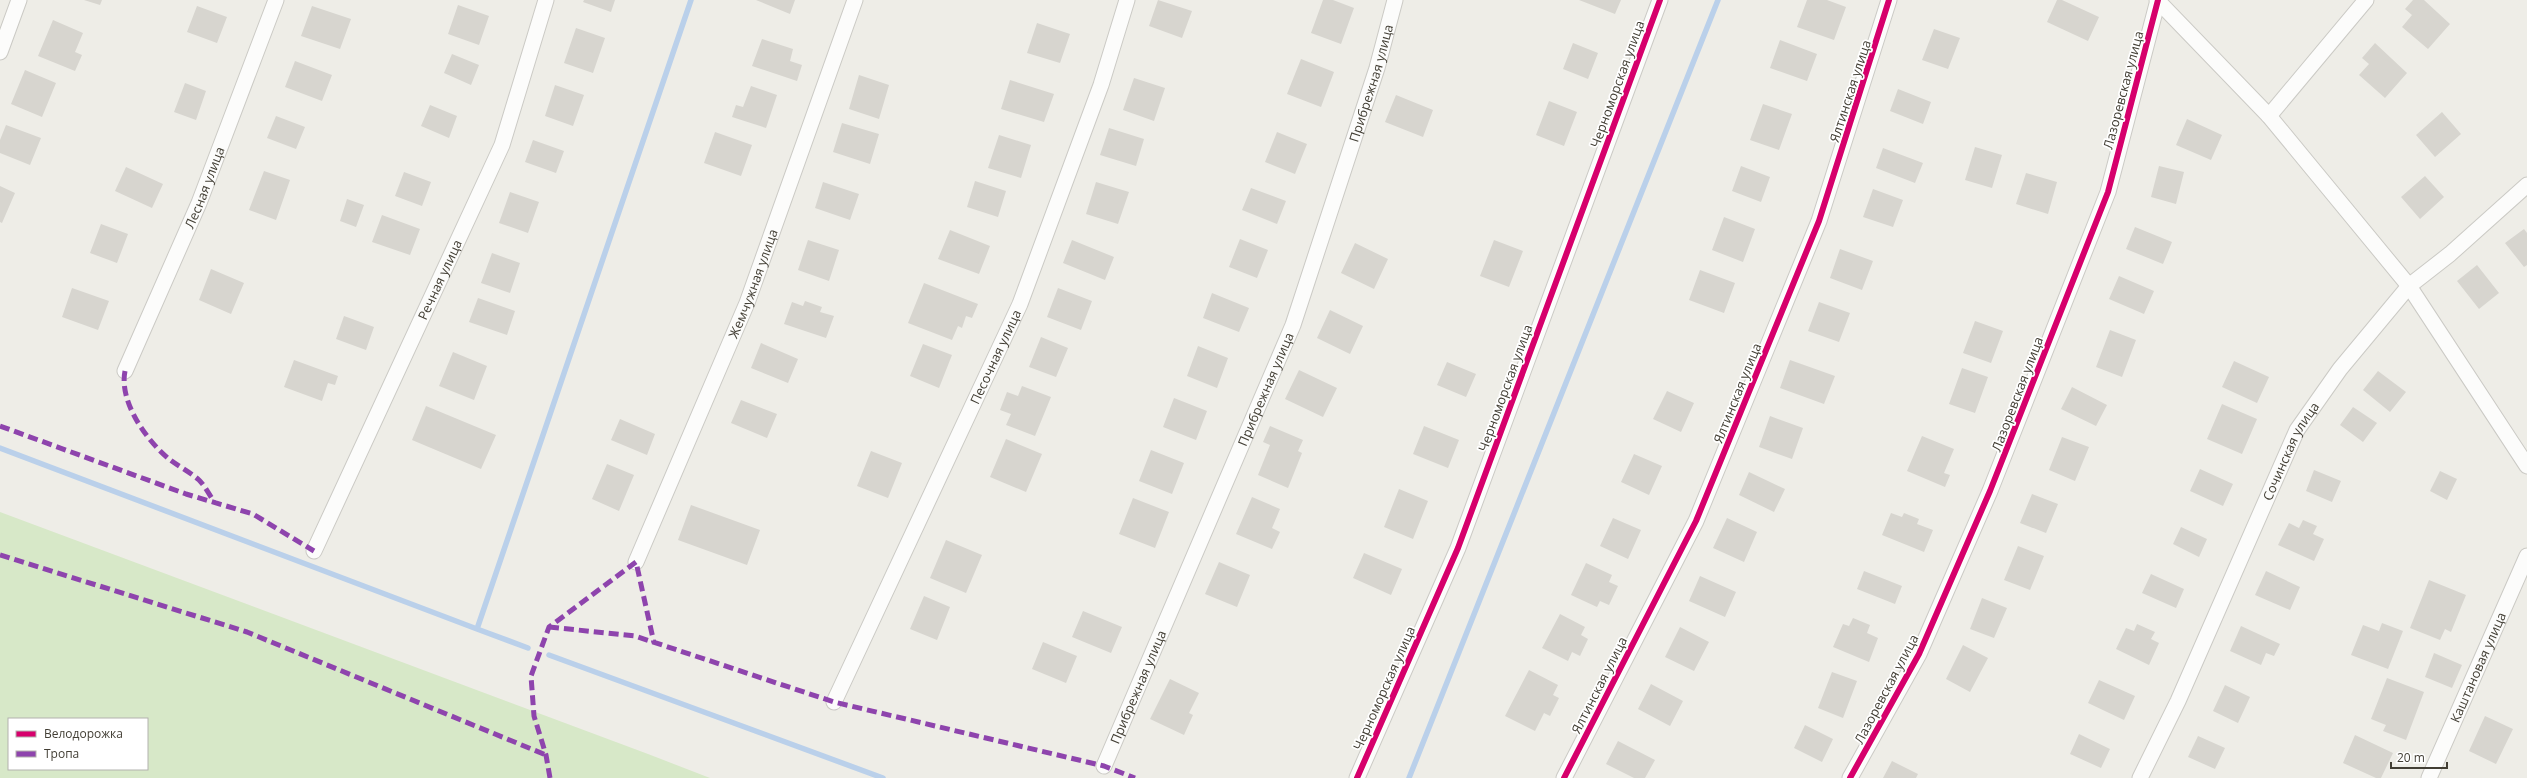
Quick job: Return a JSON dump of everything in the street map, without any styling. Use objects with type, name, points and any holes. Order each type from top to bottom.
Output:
[{"type":"street","points":[[0,52],[19,0]]},
{"type":"street","name":"Лесная улица","points":[[125,371],[199,203],[276,0]]},
{"type":"street","name":"Речная улица","points":[[314,551],[502,145],[546,0]]},
{"type":"street","name":"Жемчужная улица","points":[[636,562],[747,303],[855,0]]},
{"type":"street","name":"Песочная улица","points":[[834,702],[1020,304],[1101,85],[1127,0]]},
{"type":"street","name":"Прибрежная улица","points":[[1104,766],[1293,325],[1377,68],[1395,0]]},
{"type":"street","name":"Черноморская улица","points":[[1357,778],[1458,548],[1660,0]]},
{"type":"street","name":"Ялтинская улица","points":[[1564,778],[1696,521],[1820,221],[1889,0]]},
{"type":"street","points":[[2157,0],[2269,116],[2409,286],[2527,466]]},
{"type":"street","name":"Лазоревская улица","points":[[1850,778],[1919,654],[1996,476],[2108,192],[2157,0]]},
{"type":"street","points":[[2269,116],[2366,0]]},
{"type":"street","name":"Сочинская улица","points":[[2140,778],[2178,701],[2298,430],[2340,369],[2409,286],[2450,254],[2527,185]]},
{"type":"street","name":"Каштановая улица","points":[[2429,778],[2527,556]]},
{"type":"green space","points":[[0,512],[648,754],[710,778],[0,778]]},
{"type":"building","points":[[84,0],[102,0],[100,5]]},
{"type":"building","points":[[584,0],[615,0],[611,12],[583,2]]},
{"type":"building","points":[[756,0],[795,0],[790,14]]},
{"type":"building","points":[[1158,0],[1192,11],[1182,38],[1149,26]]},
{"type":"building","points":[[1323,0],[1333,0],[1354,8],[1341,44],[1311,33]]},
{"type":"building","points":[[1579,0],[1621,0],[1615,14]]},
{"type":"building","points":[[1807,0],[1827,0],[1846,7],[1834,40],[1797,27]]},
{"type":"building","points":[[2057,0],[2062,0],[2099,17],[2088,41],[2047,22]]},
{"type":"building","points":[[2413,0],[2424,0],[2450,24],[2428,49],[2402,27],[2412,15],[2405,9]]},
{"type":"building","points":[[458,5],[489,16],[479,45],[448,34]]},
{"type":"building","points":[[197,6],[227,17],[217,43],[187,32]]},
{"type":"building","points":[[312,6],[351,19],[340,49],[301,36]]},
{"type":"building","points":[[53,20],[83,33],[75,52],[82,55],[75,71],[38,56]]},
{"type":"building","points":[[1037,23],[1070,34],[1060,63],[1027,53]]},
{"type":"building","points":[[576,28],[605,38],[593,73],[564,63]]},
{"type":"building","points":[[1934,29],[1960,38],[1948,69],[1922,60]]},
{"type":"building","points":[[762,39],[793,49],[790,61],[802,65],[797,81],[752,66]]},
{"type":"building","points":[[1780,40],[1817,54],[1807,81],[1770,68]]},
{"type":"building","points":[[1573,43],[1598,53],[1588,79],[1563,69]]},
{"type":"building","points":[[2375,43],[2407,73],[2385,98],[2359,75],[2369,64],[2362,58]]},
{"type":"building","points":[[452,54],[479,65],[471,85],[444,73]]},
{"type":"building","points":[[1301,59],[1334,72],[1321,107],[1287,94]]},
{"type":"building","points":[[295,61],[332,75],[322,101],[285,87]]},
{"type":"building","points":[[25,70],[56,83],[42,117],[11,104]]},
{"type":"building","points":[[859,75],[889,85],[879,119],[849,109]]},
{"type":"building","points":[[1134,78],[1165,88],[1154,121],[1123,110]]},
{"type":"building","points":[[1010,80],[1054,94],[1044,122],[1001,109]]},
{"type":"building","points":[[185,83],[206,91],[196,120],[174,112]]},
{"type":"building","points":[[555,85],[584,95],[573,126],[545,116]]},
{"type":"building","points":[[751,86],[777,95],[766,128],[732,117],[736,105],[743,107]]},
{"type":"building","points":[[1898,89],[1931,102],[1923,124],[1890,111]]},
{"type":"building","points":[[1396,95],[1433,110],[1423,137],[1385,122]]},
{"type":"building","points":[[1549,101],[1577,112],[1564,146],[1536,135]]},
{"type":"building","points":[[1763,104],[1792,114],[1779,150],[1750,140]]},
{"type":"building","points":[[430,105],[457,116],[449,138],[421,126]]},
{"type":"building","points":[[2442,112],[2461,134],[2435,157],[2416,135]]},
{"type":"building","points":[[276,116],[305,127],[296,149],[267,138]]},
{"type":"building","points":[[2187,119],[2222,135],[2211,160],[2176,145]]},
{"type":"building","points":[[842,123],[879,134],[870,164],[833,152]]},
{"type":"building","points":[[6,125],[41,138],[30,165],[0,153],[0,140]]},
{"type":"building","points":[[1109,128],[1144,139],[1136,166],[1100,155]]},
{"type":"building","points":[[715,132],[752,145],[741,176],[704,163]]},
{"type":"building","points":[[1277,132],[1307,144],[1295,174],[1265,162]]},
{"type":"building","points":[[999,135],[1031,145],[1021,178],[988,168]]},
{"type":"building","points":[[533,140],[564,151],[556,173],[525,162]]},
{"type":"building","points":[[1975,147],[2002,155],[1992,188],[1965,180]]},
{"type":"building","points":[[1883,148],[1923,163],[1915,183],[1876,168]]},
{"type":"building","points":[[1741,166],[1770,177],[1761,202],[1732,191]]},
{"type":"building","points":[[2159,166],[2184,172],[2176,204],[2151,197]]},
{"type":"building","points":[[126,167],[163,184],[152,208],[115,191]]},
{"type":"building","points":[[264,171],[290,180],[276,220],[249,210]]},
{"type":"building","points":[[404,172],[431,182],[422,206],[395,196]]},
{"type":"building","points":[[2026,173],[2057,182],[2048,214],[2016,204]]},
{"type":"building","points":[[2425,176],[2444,197],[2420,219],[2401,197]]},
{"type":"building","points":[[975,181],[1006,191],[998,217],[967,207]]},
{"type":"building","points":[[823,182],[859,194],[850,220],[815,208]]},
{"type":"building","points":[[1096,182],[1129,192],[1118,224],[1086,214]]},
{"type":"building","points":[[0,186],[15,193],[2,223],[0,222]]},
{"type":"building","points":[[1251,188],[1286,201],[1277,224],[1242,210]]},
{"type":"building","points":[[1873,189],[1903,200],[1893,227],[1863,217]]},
{"type":"building","points":[[510,192],[539,202],[528,233],[499,223]]},
{"type":"building","points":[[347,199],[364,205],[356,227],[340,221]]},
{"type":"building","points":[[382,215],[420,229],[410,255],[372,242]]},
{"type":"building","points":[[1724,217],[1755,229],[1743,262],[1712,250]]},
{"type":"building","points":[[101,224],[128,234],[117,263],[90,253]]},
{"type":"building","points":[[2135,227],[2172,242],[2163,264],[2126,249]]},
{"type":"building","points":[[2524,229],[2527,233],[2527,265],[2524,267],[2505,243]]},
{"type":"building","points":[[950,230],[990,246],[979,274],[938,259]]},
{"type":"building","points":[[1240,239],[1268,250],[1257,278],[1229,267]]},
{"type":"building","points":[[808,240],[839,250],[829,281],[798,270]]},
{"type":"building","points":[[1072,240],[1114,257],[1105,280],[1063,263]]},
{"type":"building","points":[[1494,240],[1523,251],[1509,287],[1480,276]]},
{"type":"building","points":[[1355,243],[1388,259],[1374,289],[1341,273]]},
{"type":"building","points":[[1840,249],[1873,261],[1862,290],[1830,278]]},
{"type":"building","points":[[492,253],[520,263],[510,293],[481,283]]},
{"type":"building","points":[[2477,265],[2499,293],[2479,309],[2457,281]]},
{"type":"building","points":[[211,269],[244,283],[231,314],[199,300]]},
{"type":"building","points":[[1700,270],[1735,283],[1724,313],[1689,300]]},
{"type":"building","points":[[2119,276],[2154,291],[2144,314],[2109,299]]},
{"type":"building","points":[[924,283],[978,304],[972,318],[966,316],[962,328],[958,326],[952,340],[908,323]]},
{"type":"building","points":[[72,288],[109,301],[98,330],[62,317]]},
{"type":"building","points":[[1058,288],[1092,301],[1081,330],[1047,317]]},
{"type":"building","points":[[1212,293],[1249,308],[1239,332],[1203,318]]},
{"type":"building","points":[[478,298],[515,311],[507,335],[469,322]]},
{"type":"building","points":[[805,301],[822,307],[820,312],[834,316],[826,338],[784,324],[792,302],[803,306]]},
{"type":"building","points":[[1819,302],[1850,313],[1839,342],[1808,331]]},
{"type":"building","points":[[1330,310],[1363,326],[1350,354],[1317,338]]},
{"type":"building","points":[[344,316],[374,327],[366,350],[336,339]]},
{"type":"building","points":[[1975,321],[2003,331],[1991,363],[1963,353]]},
{"type":"building","points":[[2110,330],[2136,340],[2122,377],[2096,367]]},
{"type":"building","points":[[1041,337],[1068,348],[1056,377],[1029,367]]},
{"type":"building","points":[[761,343],[798,359],[788,383],[751,368]]},
{"type":"building","points":[[923,344],[952,355],[939,388],[910,376]]},
{"type":"building","points":[[1198,346],[1228,358],[1217,388],[1187,376]]},
{"type":"building","points":[[453,352],[487,366],[474,400],[439,386]]},
{"type":"building","points":[[294,360],[338,376],[335,385],[328,383],[322,401],[284,387]]},
{"type":"building","points":[[1790,360],[1835,376],[1824,404],[1780,388]]},
{"type":"building","points":[[2234,361],[2269,377],[2257,403],[2222,387]]},
{"type":"building","points":[[1447,362],[1476,374],[1466,397],[1437,385]]},
{"type":"building","points":[[1962,368],[1988,377],[1975,413],[1949,404]]},
{"type":"building","points":[[1299,370],[1337,388],[1323,417],[1285,399]]},
{"type":"building","points":[[2378,371],[2406,392],[2390,412],[2363,390]]},
{"type":"building","points":[[1022,386],[1051,397],[1035,436],[1006,425],[1011,414],[1000,410],[1007,392],[1018,396]]},
{"type":"building","points":[[2072,387],[2107,405],[2096,426],[2061,409]]},
{"type":"building","points":[[1667,391],[1694,403],[1681,432],[1653,419]]},
{"type":"building","points":[[1174,398],[1207,411],[1196,440],[1163,427]]},
{"type":"building","points":[[741,400],[777,414],[767,438],[731,423]]},
{"type":"building","points":[[2222,404],[2257,419],[2242,454],[2207,439]]},
{"type":"building","points":[[426,406],[496,435],[481,469],[412,440]]},
{"type":"building","points":[[2353,407],[2377,423],[2363,442],[2340,425]]},
{"type":"building","points":[[1770,416],[1803,428],[1792,459],[1759,447]]},
{"type":"building","points":[[620,419],[655,434],[647,455],[611,440]]},
{"type":"building","points":[[1270,426],[1303,440],[1298,451],[1302,453],[1288,488],[1258,475],[1270,445],[1263,442]]},
{"type":"building","points":[[1424,426],[1459,440],[1448,468],[1413,454]]},
{"type":"building","points":[[1922,436],[1954,449],[1944,473],[1950,475],[1945,487],[1907,471]]},
{"type":"building","points":[[2062,437],[2089,447],[2075,481],[2049,470]]},
{"type":"building","points":[[1006,439],[1042,454],[1026,492],[990,477]]},
{"type":"building","points":[[1151,450],[1184,463],[1172,494],[1139,481]]},
{"type":"building","points":[[871,451],[902,463],[888,498],[857,486]]},
{"type":"building","points":[[1634,454],[1662,466],[1649,495],[1621,482]]},
{"type":"building","points":[[607,464],[634,475],[619,511],[592,499]]},
{"type":"building","points":[[2200,469],[2233,484],[2223,506],[2190,491]]},
{"type":"building","points":[[2314,470],[2341,481],[2332,502],[2306,491]]},
{"type":"building","points":[[2440,471],[2457,479],[2447,500],[2430,491]]},
{"type":"building","points":[[1749,472],[1785,489],[1774,512],[1739,495]]},
{"type":"building","points":[[1399,489],[1428,501],[1413,539],[1384,527]]},
{"type":"building","points":[[2032,494],[2058,504],[2046,533],[2020,523]]},
{"type":"building","points":[[1252,497],[1280,509],[1272,528],[1280,532],[1272,549],[1236,534]]},
{"type":"building","points":[[1133,498],[1169,512],[1155,548],[1119,534]]},
{"type":"building","points":[[691,505],[760,530],[747,565],[678,540]]},
{"type":"building","points":[[1891,513],[1902,517],[1904,513],[1919,519],[1917,524],[1933,530],[1924,552],[1882,535]]},
{"type":"building","points":[[1613,518],[1641,530],[1628,559],[1600,546]]},
{"type":"building","points":[[1727,518],[1757,532],[1744,562],[1713,548]]},
{"type":"building","points":[[2303,520],[2317,526],[2313,534],[2324,539],[2314,561],[2278,545],[2289,523],[2299,528]]},
{"type":"building","points":[[2181,527],[2207,539],[2199,557],[2173,544]]},
{"type":"building","points":[[946,540],[982,555],[966,593],[930,578]]},
{"type":"building","points":[[2018,546],[2044,556],[2030,590],[2004,580]]},
{"type":"building","points":[[1364,553],[1402,569],[1391,595],[1353,578]]},
{"type":"building","points":[[1219,562],[1250,575],[1237,607],[1205,594]]},
{"type":"building","points":[[1586,563],[1612,575],[1609,582],[1618,586],[1609,605],[1600,601],[1597,607],[1571,595]]},
{"type":"building","points":[[1864,571],[1902,586],[1895,604],[1857,589]]},
{"type":"building","points":[[2266,571],[2300,587],[2290,610],[2255,595]]},
{"type":"building","points":[[2151,574],[2184,589],[2176,608],[2142,593]]},
{"type":"building","points":[[1700,576],[1736,592],[1725,617],[1689,601]]},
{"type":"building","points":[[2429,580],[2466,595],[2451,632],[2445,629],[2440,640],[2410,628]]},
{"type":"building","points":[[924,596],[950,607],[937,640],[910,629]]},
{"type":"building","points":[[1982,598],[2007,608],[1994,638],[1970,629]]},
{"type":"building","points":[[1083,611],[1122,627],[1111,653],[1072,637]]},
{"type":"building","points":[[1560,614],[1585,627],[1581,635],[1588,639],[1580,656],[1572,652],[1568,661],[1542,648]]},
{"type":"building","points":[[1853,618],[1870,625],[1867,633],[1878,638],[1869,662],[1833,647],[1843,624],[1849,626]]},
{"type":"building","points":[[2382,623],[2403,631],[2388,669],[2351,655],[2363,625],[2379,631]]},
{"type":"building","points":[[2137,624],[2155,632],[2151,639],[2159,643],[2149,665],[2116,649],[2126,628],[2134,631]]},
{"type":"building","points":[[2241,626],[2280,644],[2274,656],[2266,653],[2261,665],[2230,651]]},
{"type":"building","points":[[1680,627],[1709,642],[1694,671],[1665,657]]},
{"type":"building","points":[[1043,642],[1077,656],[1066,683],[1032,669]]},
{"type":"building","points":[[1963,645],[1988,658],[1970,692],[1946,679]]},
{"type":"building","points":[[2434,653],[2462,665],[2452,688],[2425,677]]},
{"type":"building","points":[[1529,670],[1558,685],[1553,695],[1559,698],[1550,716],[1544,713],[1535,731],[1505,716]]},
{"type":"building","points":[[1832,672],[1857,681],[1843,718],[1818,708]]},
{"type":"building","points":[[2387,678],[2424,692],[2406,740],[2383,731],[2386,725],[2371,719]]},
{"type":"building","points":[[1170,679],[1199,693],[1189,713],[1193,715],[1184,735],[1150,719]]},
{"type":"building","points":[[2099,680],[2135,696],[2124,720],[2088,703]]},
{"type":"building","points":[[1651,684],[1683,701],[1670,726],[1638,709]]},
{"type":"building","points":[[2225,685],[2250,697],[2238,723],[2213,711]]},
{"type":"building","points":[[2485,716],[2513,729],[2496,764],[2469,751]]},
{"type":"building","points":[[1805,725],[1833,739],[1822,762],[1794,748]]},
{"type":"building","points":[[2079,734],[2110,749],[2101,768],[2070,754]]},
{"type":"building","points":[[2355,735],[2393,753],[2381,778],[2376,778],[2343,763]]},
{"type":"building","points":[[2198,736],[2225,748],[2215,769],[2188,757]]},
{"type":"building","points":[[1618,741],[1655,760],[1645,778],[1634,778],[1606,764]]},
{"type":"building","points":[[1892,761],[1918,774],[1916,778],[1883,778]]},
{"type":"waterway","points":[[0,448],[477,629],[691,0]]},
{"type":"waterway","points":[[1409,778],[1718,0]]},
{"type":"waterway","points":[[477,629],[528,648]]},
{"type":"waterway","points":[[549,655],[883,778]]},
{"type":"marked path","points":[[125,371],[124,383],[126,395],[130,407],[143,430],[160,451],[199,480],[215,503]]},
{"type":"marked path","points":[[0,426],[186,494],[253,514],[314,551]]},
{"type":"marked path","points":[[0,555],[247,632],[546,755]]},
{"type":"marked path","points":[[550,778],[546,755],[534,716],[531,676],[549,627],[636,562],[654,643]]},
{"type":"marked path","points":[[549,627],[635,636],[834,702],[1104,766],[1135,778]]},
{"type":"cycle path","points":[[1357,778],[1458,548],[1660,0]]},
{"type":"cycle path","points":[[1564,778],[1696,521],[1819,221],[1889,0]]},
{"type":"cycle path","points":[[1850,778],[1919,654],[1990,491],[2108,192],[2158,0]]}]
